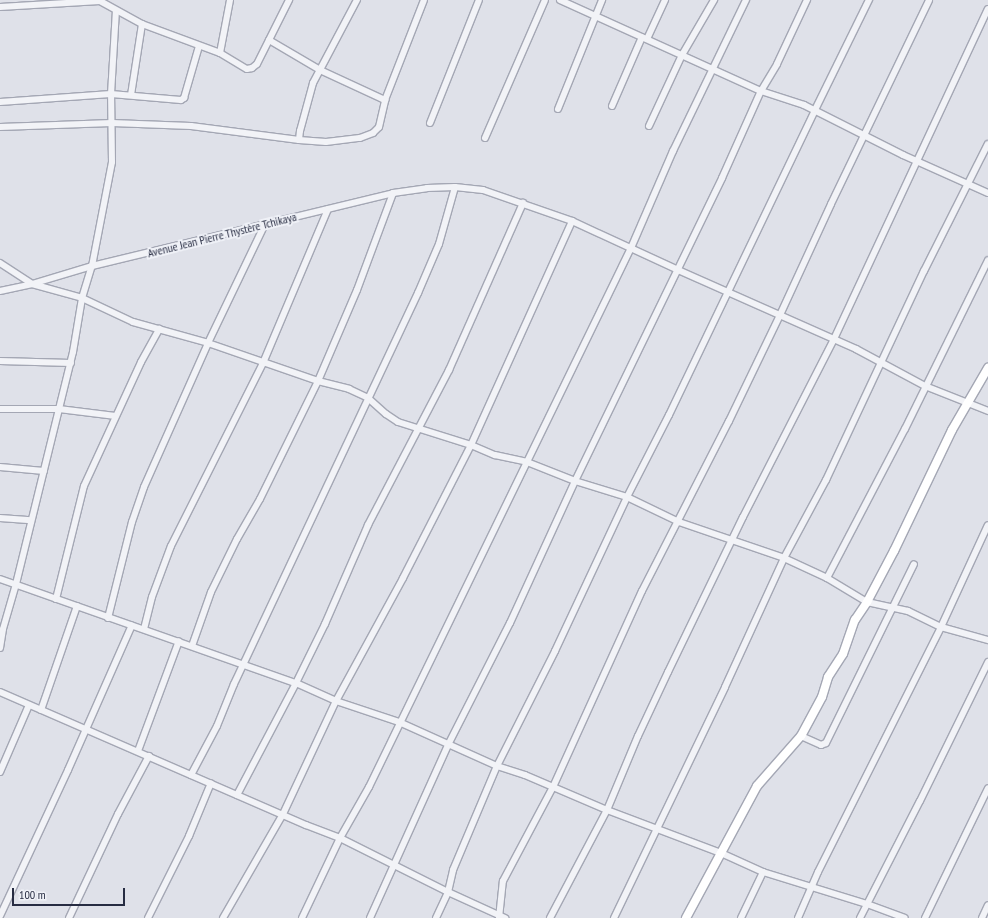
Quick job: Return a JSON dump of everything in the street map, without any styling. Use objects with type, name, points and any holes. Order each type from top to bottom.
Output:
[{"type":"street","points":[[220,53],[230,0]]},
{"type":"street","points":[[0,7],[100,1],[142,24],[220,53],[247,69],[252,68],[257,64],[289,0]]},
{"type":"street","points":[[300,140],[300,131],[305,108],[313,83],[357,0]]},
{"type":"street","points":[[0,126],[112,123],[191,126],[265,137],[326,142],[360,138],[373,133],[379,127],[385,100],[424,0]]},
{"type":"street","points":[[430,123],[479,0]]},
{"type":"street","points":[[485,138],[545,0]]},
{"type":"street","points":[[560,0],[761,91],[786,98],[815,110],[864,137],[988,193]]},
{"type":"street","points":[[558,109],[602,0]]},
{"type":"street","points":[[612,106],[644,38],[665,0]]},
{"type":"street","points":[[649,126],[682,55],[714,0]]},
{"type":"street","points":[[302,918],[340,838],[369,787],[399,722],[631,248],[673,151],[714,70],[746,0]]},
{"type":"street","points":[[370,918],[448,745],[510,623],[576,480],[678,270],[761,91],[777,64],[807,0]]},
{"type":"street","points":[[436,918],[448,892],[453,870],[497,766],[555,651],[627,497],[669,415],[869,0]]},
{"type":"street","points":[[0,692],[340,838],[501,917],[503,881],[553,787],[642,591],[679,522],[780,315],[831,204],[929,0]]},
{"type":"street","points":[[550,918],[607,810],[638,736],[733,539],[834,339],[916,161],[950,94],[988,9]]},
{"type":"street","points":[[0,648],[3,628],[16,584],[71,363],[82,298],[92,266],[112,162],[111,94],[116,11]]},
{"type":"street","points":[[131,95],[142,24]]},
{"type":"street","points":[[269,40],[320,70],[385,100]]},
{"type":"street","points":[[0,102],[111,94],[178,100],[184,98],[199,46]]},
{"type":"street","points":[[614,918],[725,687],[784,558],[826,480],[880,362],[988,144]]},
{"type":"street","name":"Avenue Jean Pierre Thystère Tchikaya","points":[[0,291],[32,284],[92,266],[393,193],[445,186],[483,190],[572,221],[834,339],[926,386],[956,399],[969,402],[988,411]]},
{"type":"street","points":[[191,775],[216,726],[234,684],[439,244],[455,187]]},
{"type":"street","points":[[192,646],[211,592],[237,538],[260,499],[318,381],[357,290],[393,193]]},
{"type":"street","points":[[237,794],[296,683],[325,624],[368,525],[449,370],[523,203]]},
{"type":"street","points":[[144,629],[152,597],[171,546],[263,363],[328,209]]},
{"type":"street","points":[[223,918],[283,814],[336,701],[403,578],[471,445],[572,221]]},
{"type":"street","points":[[108,618],[132,522],[144,487],[208,343],[265,224]]},
{"type":"street","points":[[827,578],[861,517],[988,260]]},
{"type":"street","points":[[0,263],[32,284],[82,298],[133,322],[208,343],[318,381],[349,389],[368,398],[386,414],[398,422],[418,430],[471,445],[495,455],[527,462],[627,497],[679,522],[733,539],[784,558],[827,578],[867,602],[908,611],[941,626],[988,640]]},
{"type":"street","points":[[56,598],[84,486],[141,362],[159,329]]},
{"type":"street","points":[[0,361],[71,363]]},
{"type":"street","points":[[686,918],[757,786],[801,736],[822,697],[828,677],[843,654],[855,620],[867,602],[917,505],[952,430],[988,368]]},
{"type":"street","points":[[0,409],[59,409],[116,416]]},
{"type":"street","points":[[0,467],[44,471]]},
{"type":"street","points":[[0,518],[31,520]]},
{"type":"street","points":[[798,918],[818,872],[941,626],[988,525]]},
{"type":"street","points":[[801,736],[821,745],[826,743],[894,609],[914,564]]},
{"type":"street","points":[[0,579],[296,683],[336,701],[399,722],[497,766],[721,853],[763,872],[867,904],[905,918]]},
{"type":"street","points":[[42,710],[77,606]]},
{"type":"street","points":[[0,916],[68,770],[85,728],[132,625]]},
{"type":"street","points":[[138,751],[179,642]]},
{"type":"street","points":[[860,918],[988,662]]},
{"type":"street","points":[[0,772],[29,705]]},
{"type":"street","points":[[69,918],[118,814],[149,756]]},
{"type":"street","points":[[148,918],[189,836],[211,783]]},
{"type":"street","points":[[925,918],[988,788]]},
{"type":"street","points":[[741,918],[763,872]]},
{"type":"street","points":[[982,918],[988,905]]}]
